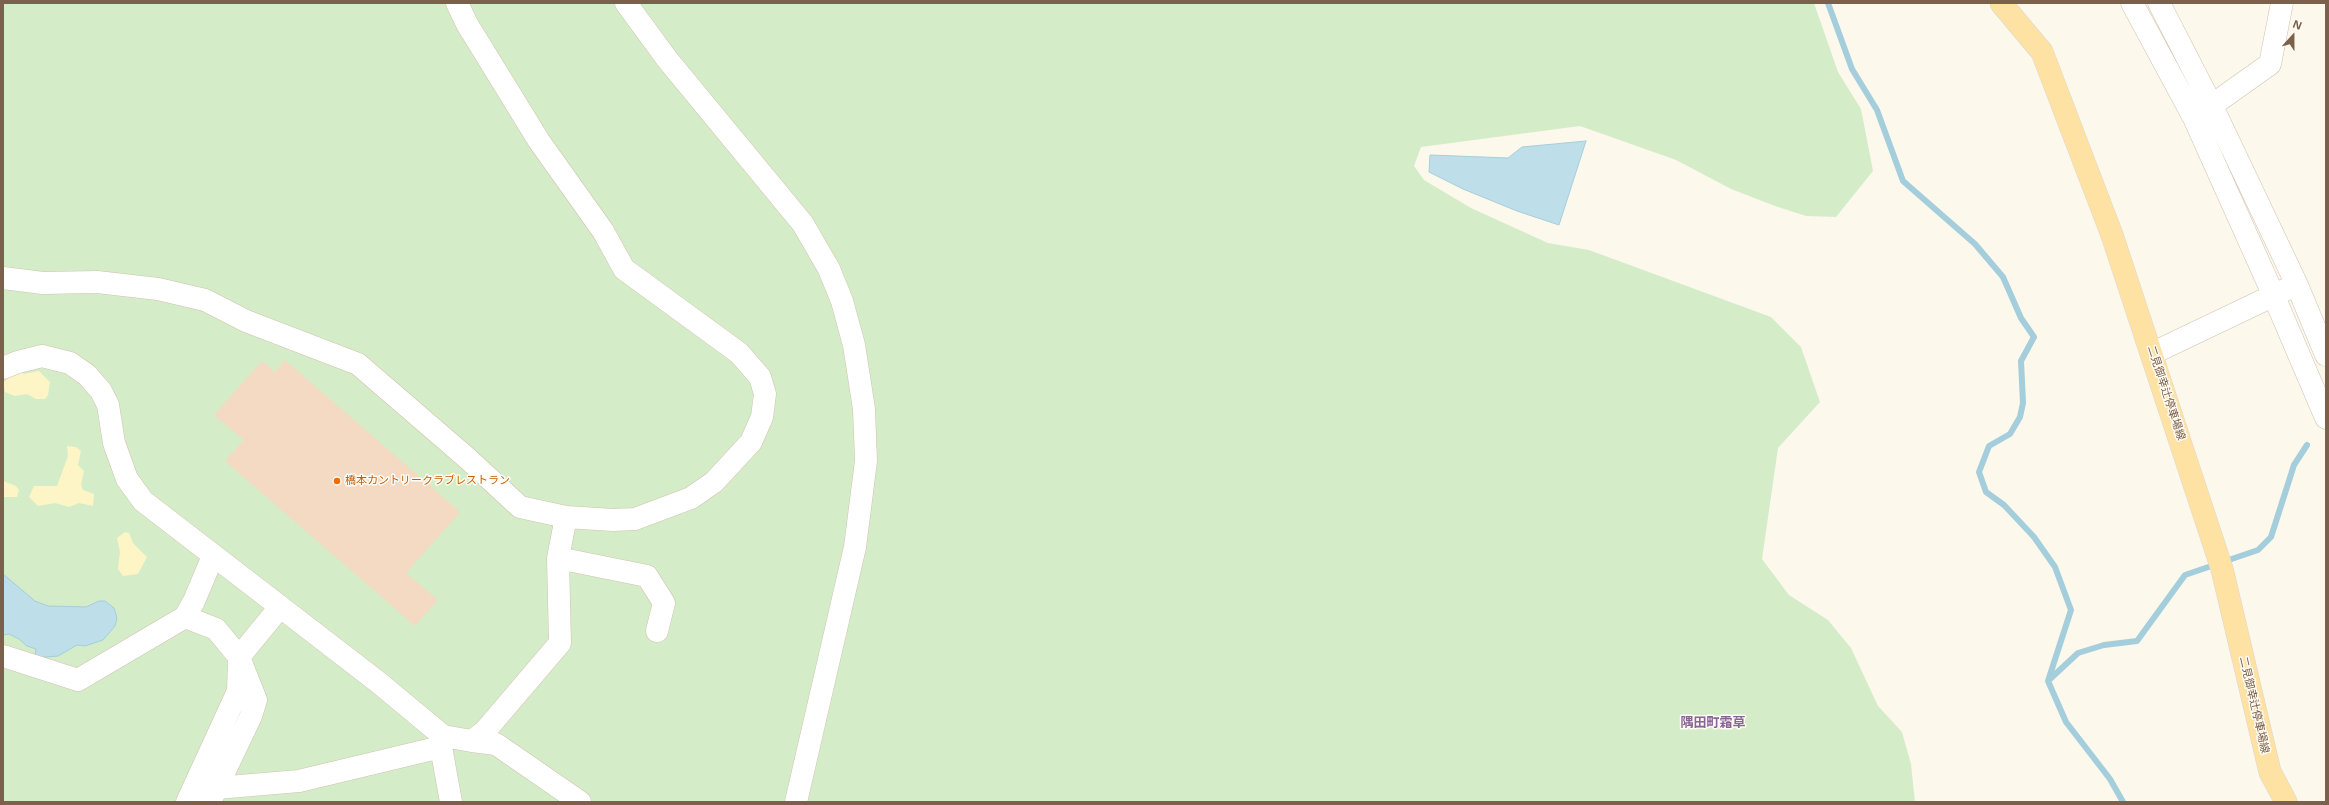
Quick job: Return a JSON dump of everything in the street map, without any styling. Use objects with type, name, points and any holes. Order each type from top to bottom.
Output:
[{"type":"main road","name":"二見御幸辻停車場線","points":[[2000,3],[2042,52],[2112,235],[2153,353],[2220,562],[2270,772],[2286,802]]},
{"type":"street","points":[[3,278],[43,283],[97,282],[158,289],[205,300],[246,321],[358,364],[467,458],[520,507],[566,517],[613,520],[635,519],[691,498],[714,482],[751,442],[762,417],[765,394],[760,377],[739,353],[624,269],[603,231],[539,141],[467,24],[456,3]]},
{"type":"street","points":[[626,3],[667,59],[803,224],[829,269],[842,301],[854,345],[864,409],[866,461],[855,547],[796,802]]},
{"type":"street","points":[[2132,3],[2194,118],[2274,294],[2326,418]]},
{"type":"street","points":[[2159,3],[2212,106],[2297,286],[2326,355]]},
{"type":"street","points":[[2194,118],[2270,64],[2282,3]]},
{"type":"street","points":[[2153,353],[2274,294],[2297,286]]},
{"type":"street","points":[[3,368],[18,362],[42,356],[70,363],[88,375],[101,391],[108,405],[114,443],[126,479],[143,502],[378,682],[442,741],[451,802]]},
{"type":"street","points":[[472,741],[485,731],[560,643],[558,558],[566,517]]},
{"type":"street","points":[[3,656],[78,680],[185,617],[194,602],[212,556]]},
{"type":"street","points":[[558,558],[647,576],[664,603],[657,631]]},
{"type":"street","points":[[187,802],[238,691],[239,657],[280,607]]},
{"type":"street","points":[[185,617],[216,629],[239,657],[256,700],[252,716],[214,795]]},
{"type":"street","points":[[214,795],[299,781],[442,741],[472,741],[496,744],[580,802]]},
{"type":"green space","points":[[3,3],[1814,3],[1838,72],[1861,109],[1873,171],[1836,217],[1806,216],[1775,206],[1731,189],[1676,160],[1580,126],[1421,147],[1414,166],[1424,180],[1471,208],[1548,243],[1589,250],[1771,317],[1801,347],[1820,402],[1778,448],[1762,559],[1789,595],[1828,620],[1851,648],[1878,706],[1902,732],[1911,764],[1915,802],[3,802]]},
{"type":"sand","points":[[20,371],[24,374],[39,371],[50,382],[48,395],[45,399],[36,399],[27,394],[15,396],[5,392],[3,383],[10,375]]},
{"type":"sand","points":[[67,446],[76,447],[81,451],[78,465],[84,471],[81,485],[83,490],[94,494],[93,506],[79,503],[69,507],[55,503],[38,506],[29,497],[34,486],[57,486],[68,456]]},
{"type":"sand","points":[[3,481],[16,486],[19,490],[17,497],[3,497]]},
{"type":"sand","points":[[125,532],[129,533],[133,543],[147,557],[138,574],[123,576],[118,569],[120,552],[117,538]]},
{"type":"water","points":[[1586,141],[1559,225],[1517,211],[1463,189],[1429,172],[1430,155],[1508,158],[1522,147]]},
{"type":"water","points":[[3,574],[35,601],[48,606],[86,607],[99,601],[105,601],[114,608],[117,618],[115,626],[103,640],[85,646],[77,645],[58,656],[35,658],[36,649],[27,646],[19,639],[9,634],[3,635]]},
{"type":"building","points":[[285,360],[460,512],[406,573],[438,600],[415,626],[225,461],[244,440],[214,415],[262,361],[275,372]]},
{"type":"waterway","points":[[1828,3],[1852,69],[1877,110],[1903,181],[1975,244],[2003,277],[2021,318],[2034,337],[2021,361],[2023,403],[2020,417],[2010,434],[1989,446],[1979,472],[1986,492],[2004,505],[2034,537],[2055,567],[2071,610],[2048,681],[2066,722],[2110,779],[2123,802]]},
{"type":"waterway","points":[[2049,680],[2078,653],[2104,645],[2137,641],[2185,575],[2258,550],[2271,537],[2294,465],[2307,445]]},
{"type":"place","name":"橋本カントリークラブレストラン","points":[[337,481]]},
{"type":"district","name":"隅田町霜草","points":[[1713,723]]}]
